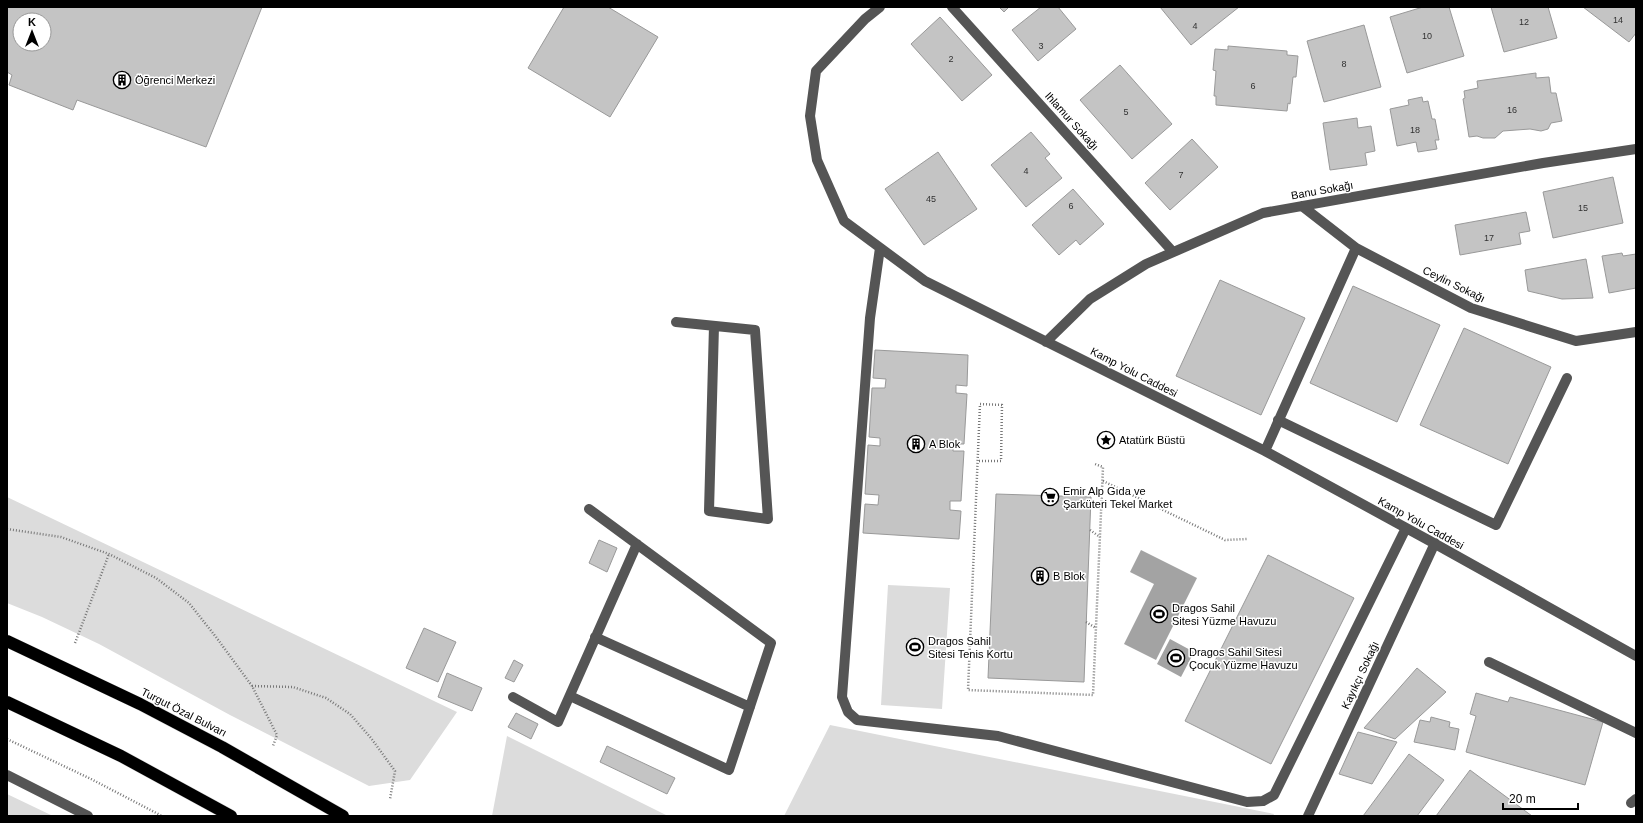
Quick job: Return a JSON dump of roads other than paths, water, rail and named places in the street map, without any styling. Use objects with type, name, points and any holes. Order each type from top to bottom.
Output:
[{"type":"highway","name":"Turgut Özal Bulvarı","points":[[7,641],[140,704],[222,747],[343,816]]},
{"type":"highway","points":[[7,702],[121,756],[231,816]]},
{"type":"street","name":"Kamp Yolu Caddesi","points":[[880,7],[865,20],[816,71],[810,116],[817,160],[844,221],[925,281],[1264,451],[1435,543],[1636,656]]},
{"type":"street","name":"Ihlamur Sokağı","points":[[952,7],[1173,252]]},
{"type":"street","name":"Banu Sokağı","points":[[1046,342],[1090,299],[1146,264],[1263,213],[1543,162],[1636,149]]},
{"type":"street","name":"Ceylin Sokağı","points":[[1302,206],[1356,248],[1471,308],[1576,340],[1636,332]]},
{"type":"street","points":[[880,248],[870,318],[842,697],[848,712],[857,720],[998,736],[1248,802],[1263,801],[1274,795],[1406,528]]},
{"type":"street","points":[[1264,451],[1356,248]]},
{"type":"street","points":[[676,322],[755,330],[768,519],[709,511],[714,326]]},
{"type":"street","points":[[1278,420],[1496,525],[1567,378]]},
{"type":"street","points":[[570,696],[729,770],[771,643],[589,509]]},
{"type":"street","name":"Kayıkçı Sokağı","points":[[1308,816],[1435,543]]},
{"type":"street","points":[[513,697],[558,722],[637,544]]},
{"type":"street","points":[[596,637],[750,707]]},
{"type":"street","points":[[1489,662],[1636,733]]},
{"type":"street","points":[[7,775],[88,816]]},
{"type":"place","name":"Öğrenci Merkezi","points":[[122,80]]},
{"type":"place","name":"Atatürk Büstü","points":[[1106,440]]},
{"type":"place","name":"A Blok","points":[[916,444]]},
{"type":"place","name":"Emir Alp Gıda ve Şarküteri Tekel Market","points":[[1050,497]]},
{"type":"place","name":"B Blok","points":[[1040,576]]},
{"type":"place","name":"Dragos Sahil Sitesi Yüzme Havuzu","points":[[1159,614]]},
{"type":"place","name":"Dragos Sahil Sitesi Tenis Kortu","points":[[915,647]]},
{"type":"place","name":"Dragos Sahil Sitesi Çocuk Yüzme Havuzu","points":[[1176,658]]}]
